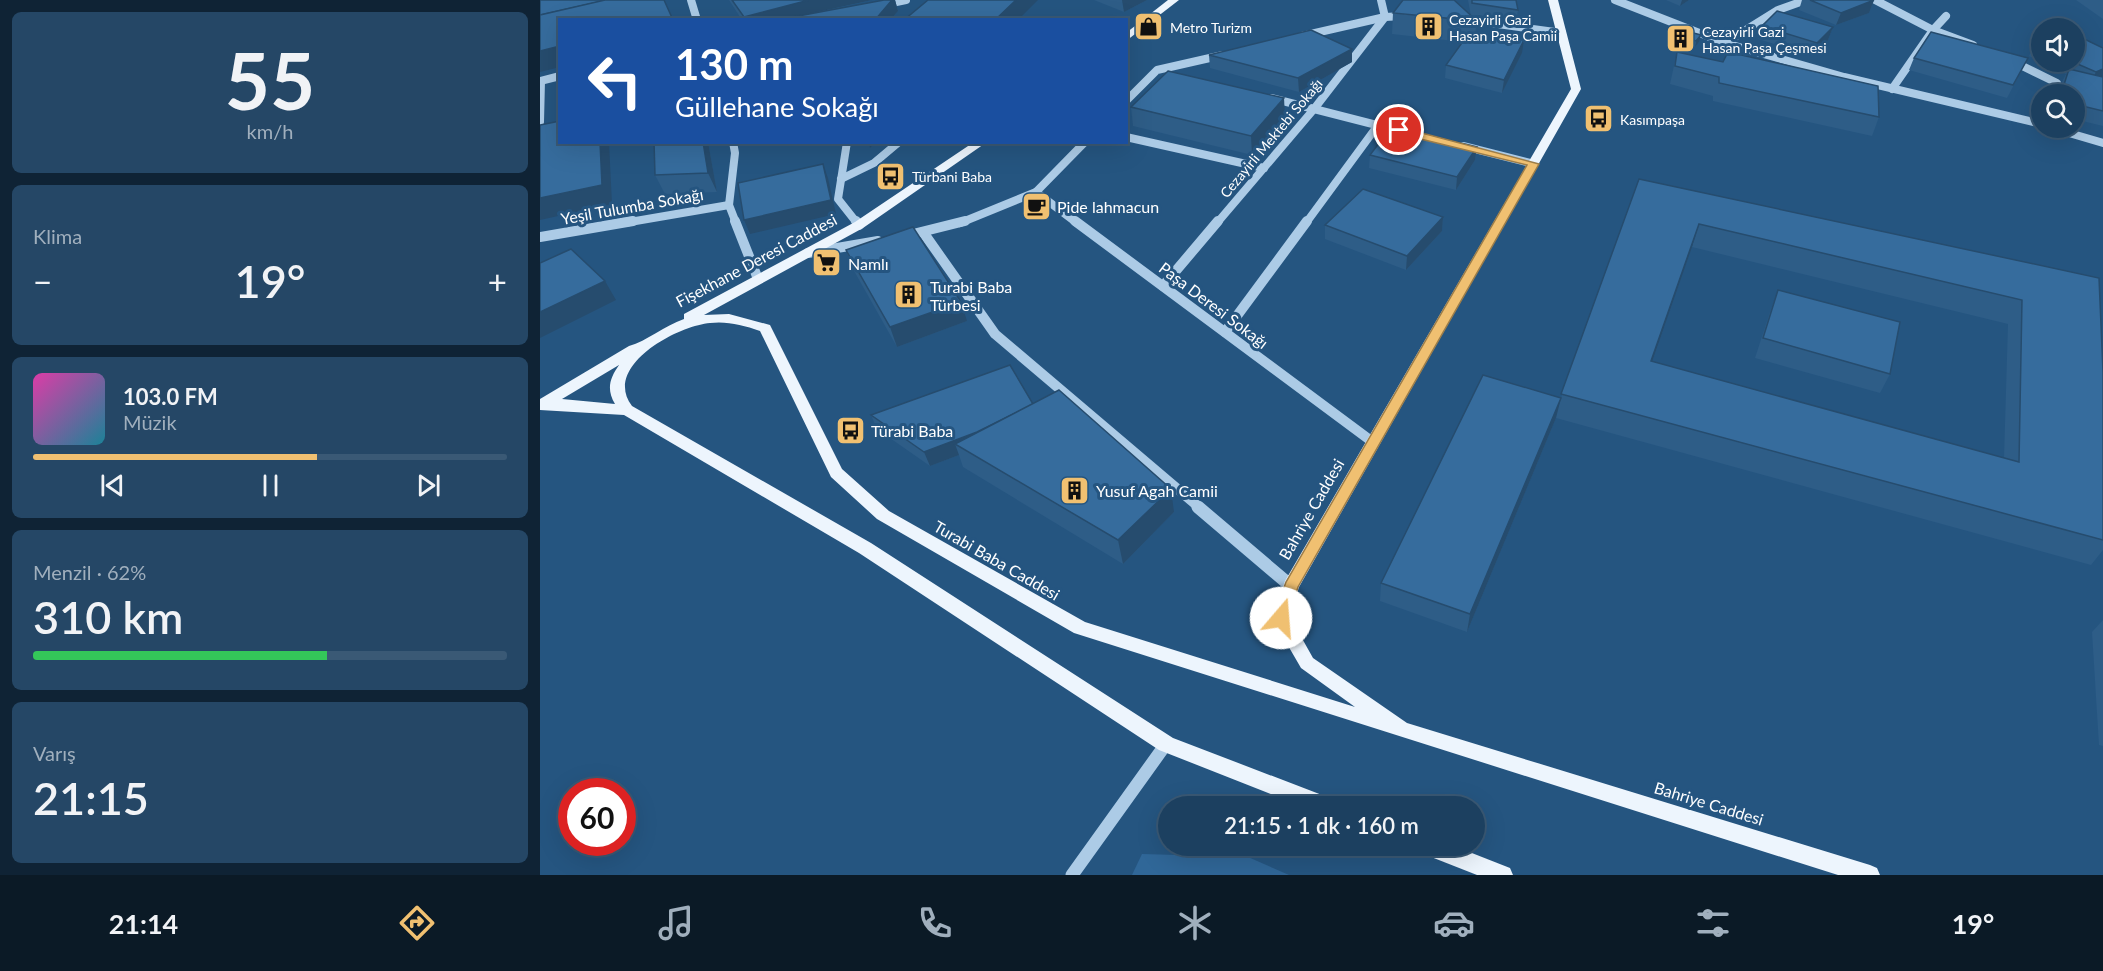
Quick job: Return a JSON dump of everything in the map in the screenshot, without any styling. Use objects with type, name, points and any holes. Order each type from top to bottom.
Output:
[{"type":"main road","points":[[1128,36],[1174,0]]},
{"type":"main road","name":"Bahriye Caddesi","points":[[1553,0],[1576,89],[1291,586],[1281,618],[1307,663],[1402,730],[1869,875]]},
{"type":"main road","name":"Fişekhane Deresi Caddesi","points":[[542,405],[669,328],[859,225],[979,144]]},
{"type":"main road","name":"Turabi Baba Caddesi","points":[[669,328],[696,320],[720,317],[748,320],[765,328],[836,473],[883,514],[1080,628],[1402,730]]},
{"type":"main road","points":[[669,328],[637,352],[618,375],[616,394],[627,410],[865,548],[1166,744],[1300,796]]},
{"type":"main road","points":[[542,405],[627,410]]},
{"type":"main road","points":[[1454,856],[1503,875]]},
{"type":"street","points":[[691,0],[696,18]]},
{"type":"street","points":[[873,6],[906,0]]},
{"type":"street","points":[[1381,0],[1385,17]]},
{"type":"street","points":[[1615,0],[1725,43],[1892,88],[2031,121]]},
{"type":"street","points":[[1725,43],[1778,9],[1806,0]]},
{"type":"street","points":[[1875,0],[1933,30],[1983,49]]},
{"type":"street","points":[[1294,38],[1385,17],[1413,16]]},
{"type":"street","points":[[1892,88],[1933,30],[1946,16]]},
{"type":"street","name":"Cezayirli Mektebi Sokağı","points":[[1163,286],[1314,109],[1385,17]]},
{"type":"street","points":[[1457,18],[1562,33]]},
{"type":"street","points":[[1128,99],[1157,70],[1237,51]]},
{"type":"street","points":[[2004,57],[2057,84]]},
{"type":"street","points":[[1157,70],[1179,76]]},
{"type":"street","points":[[540,122],[540,81],[558,76]]},
{"type":"street","points":[[1258,95],[1410,133]]},
{"type":"street","points":[[1225,332],[1378,125]]},
{"type":"street","points":[[1128,137],[1264,168]]},
{"type":"street","points":[[2085,138],[2103,143]]},
{"type":"street","points":[[733,144],[735,153],[729,205],[758,279]]},
{"type":"street","points":[[847,144],[838,199],[859,225]]},
{"type":"street","points":[[841,179],[874,163],[897,144]]},
{"type":"street","points":[[902,236],[963,222],[1036,192],[1083,144]]},
{"type":"street","points":[[1453,144],[1534,164]]},
{"type":"street","name":"Paşa Deresi Sokağı","points":[[1036,192],[1374,443]]},
{"type":"street","name":"Yeşil Tulumba Sokağı","points":[[540,237],[729,205]]},
{"type":"street","points":[[923,232],[995,334],[1291,586]]},
{"type":"street","points":[[807,253],[892,239]]},
{"type":"street","points":[[1072,875],[1166,744]]},
{"type":"shaded area","points":[[1142,854],[1248,857],[1289,875],[1132,875]]},
{"type":"building","points":[[540,0],[602,0],[603,1],[540,15]]},
{"type":"building","points":[[605,0],[664,0],[672,18],[558,18],[558,46],[540,51],[540,15]]},
{"type":"building","points":[[732,0],[809,0],[744,17]]},
{"type":"building","points":[[884,0],[892,0],[877,18],[788,18]]},
{"type":"building","points":[[928,0],[1016,0],[997,18],[906,18]]},
{"type":"building","points":[[1403,0],[1454,0],[1477,21],[1393,13]]},
{"type":"building","points":[[1472,0],[1516,0],[1518,10],[1472,3]]},
{"type":"building","points":[[1810,0],[1874,0],[1841,13]]},
{"type":"building","points":[[1777,11],[1833,27],[1817,43],[1762,26]]},
{"type":"building","points":[[1678,29],[1701,35],[1696,41],[1674,35]]},
{"type":"building","points":[[1311,30],[1352,49],[1298,78],[1209,55]]},
{"type":"building","points":[[1931,32],[2028,58],[2013,85],[1914,58]]},
{"type":"building","points":[[1469,33],[1524,40],[1504,80],[1446,65]]},
{"type":"building","points":[[2085,39],[2103,48],[2103,69],[2096,72],[2085,67]]},
{"type":"building","points":[[1677,52],[1723,62],[1728,52],[1878,86],[1879,117],[1719,83],[1719,77],[1675,66]]},
{"type":"building","points":[[1168,71],[1284,98],[1251,136],[1131,107]]},
{"type":"building","points":[[2068,72],[2082,72],[2103,77],[2103,111],[2085,107],[2085,84],[2064,84]]},
{"type":"building","points":[[558,121],[558,144],[600,144],[602,185],[540,198],[540,125]]},
{"type":"building","points":[[1392,126],[1477,147],[1457,177],[1370,155]]},
{"type":"building","points":[[654,144],[703,144],[708,173],[655,175]]},
{"type":"building","points":[[823,164],[831,200],[744,220],[738,183]]},
{"type":"building","points":[[1639,179],[2099,278],[2103,372],[2103,540],[1561,394]],"holes":[[[1699,224],[2022,300],[2019,462],[1651,361]]]},
{"type":"building","points":[[1363,189],[1443,217],[1407,256],[1325,225]]},
{"type":"building","name":"Turabi Baba Türbesi","points":[[913,227],[961,302],[890,327],[846,250]]},
{"type":"building","points":[[571,249],[605,281],[540,312],[540,263]]},
{"type":"building","points":[[1778,290],[1900,322],[1890,374],[1763,338]]},
{"type":"building","points":[[1010,365],[1033,404],[977,432],[924,452],[871,415]]},
{"type":"building","points":[[1483,375],[1561,398],[1470,614],[1381,583]]},
{"type":"building","name":"Yusuf Agah Camii","points":[[1059,390],[1171,489],[1118,540],[955,444]]},
{"type":"place","name":"Metro Turizm","points":[[1149,27]]},
{"type":"place","name":"Cezayirli Gazi Hasan Paşa Camii","points":[[1428,27]]},
{"type":"place","name":"Cezayirli Gazi Hasan Paşa Çeşmesi","points":[[1681,39]]},
{"type":"place","name":"Kasımpaşa","points":[[1599,119]]},
{"type":"place","name":"Türbani Baba","points":[[891,176]]},
{"type":"place","name":"Pide lahmacun","points":[[1036,206]]},
{"type":"place","name":"Namlı","points":[[827,263]]},
{"type":"place","name":"Turabi Baba Türbesi","points":[[909,295]]},
{"type":"place","name":"Türabi Baba","points":[[850,430]]},
{"type":"place","name":"Yusuf Agah Camii","points":[[1075,490]]},
{"type":"route","points":[[1281,618],[1291,586],[1534,164],[1399,130]]}]
